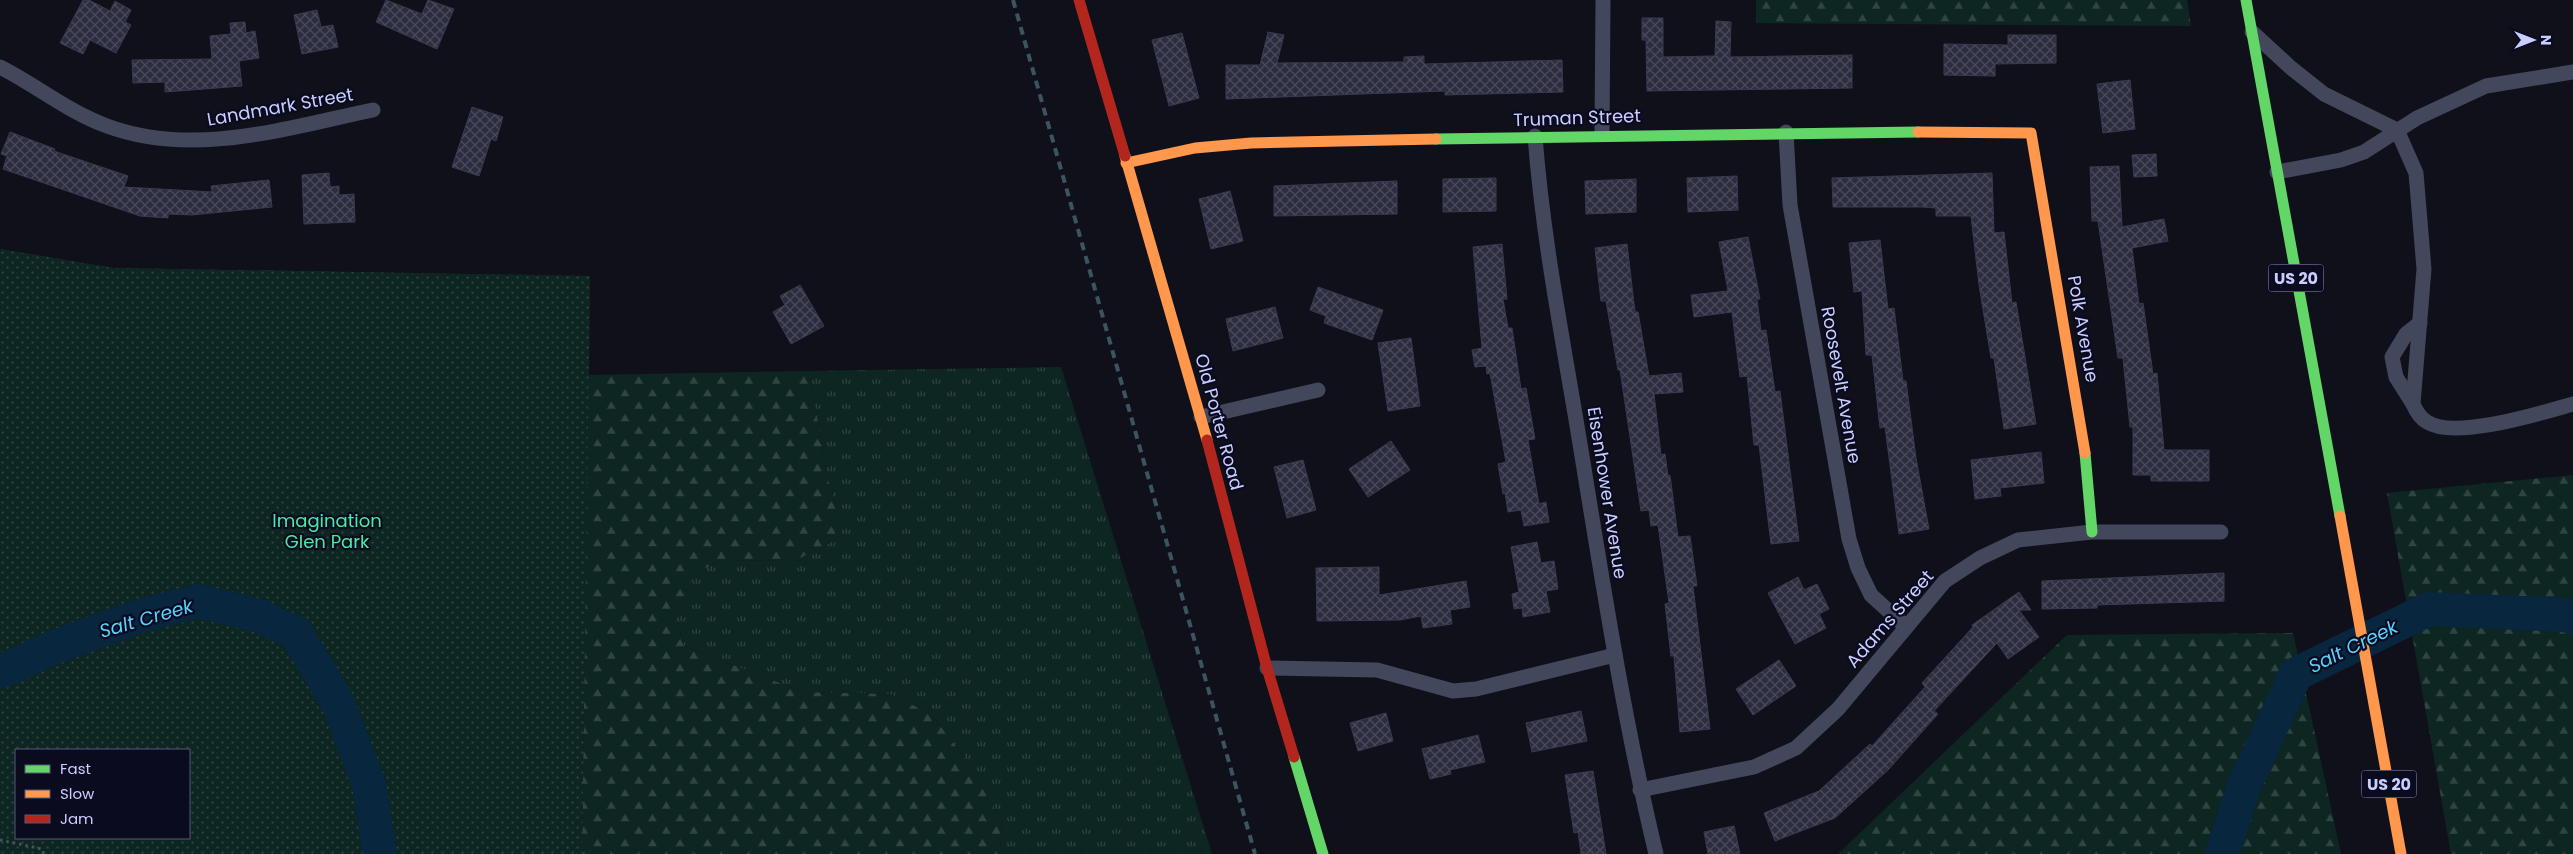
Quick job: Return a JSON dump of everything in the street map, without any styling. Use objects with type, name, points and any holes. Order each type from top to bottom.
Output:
[{"type":"street","name":"Old Porter Road","points":[[1079,0],[1201,417],[1267,668],[1322,854]]},
{"type":"street","points":[[1602,134],[1603,0]]},
{"type":"street","name":"US 20","points":[[2246,0],[2401,854]]},
{"type":"street","points":[[2252,32],[2290,68],[2324,94],[2397,130],[2416,173],[2424,269],[2413,404]]},
{"type":"street","name":"Landmark Street","points":[[0,67],[72,109],[106,126],[136,135],[173,140],[211,140],[254,135],[373,110]]},
{"type":"street","points":[[2277,172],[2341,160],[2364,152],[2417,118],[2486,86],[2573,72]]},
{"type":"street","name":"Truman Street","points":[[1126,163],[1223,144],[1602,134],[1786,132],[2031,133]]},
{"type":"street","name":"Roosevelt Avenue","points":[[1786,132],[1790,205],[1849,539],[1858,568],[1871,594],[1905,626]]},
{"type":"street","name":"Polk Avenue","points":[[2031,133],[2084,438],[2092,532]]},
{"type":"street","name":"Eisenhower Avenue","points":[[1535,136],[1544,231],[1615,655],[1640,790],[1656,854]]},
{"type":"street","points":[[2420,323],[2406,334],[2392,356],[2396,377],[2426,422],[2440,428],[2489,426],[2573,404]]},
{"type":"street","points":[[1201,417],[1318,390]]},
{"type":"street","name":"Adams Street","points":[[1640,790],[1754,767],[1796,748],[1838,708],[1905,626],[1945,581],[1980,558],[2018,540],[2092,532],[2221,532]]},
{"type":"street","points":[[1267,668],[1377,670],[1453,691],[1476,689],[1615,655]]},
{"type":"path","points":[[0,840],[42,849],[44,854]]},
{"type":"green space","points":[[1756,0],[2187,0],[2191,26],[1756,23]]},
{"type":"green space","points":[[0,249],[113,268],[590,276],[589,375],[809,371],[828,479],[839,516],[834,541],[794,561],[723,560],[695,573],[675,615],[684,646],[803,692],[890,694],[931,714],[963,755],[1002,822],[1000,854],[582,854],[587,432]]},
{"type":"green space","name":"Imagination Glen Park","points":[[0,249],[113,268],[590,276],[582,854],[0,854]]},
{"type":"green space","points":[[1061,367],[1212,854],[1000,854],[1002,822],[963,755],[931,714],[890,694],[803,692],[684,646],[675,615],[695,573],[723,560],[794,561],[839,516],[828,479],[809,371]]},
{"type":"green space","points":[[2573,475],[2573,854],[2451,854],[2387,493]]},
{"type":"green space","points":[[2293,633],[2341,854],[1838,854],[2067,635]]},
{"type":"building","points":[[83,0],[89,0],[110,11],[115,1],[131,10],[125,22],[131,25],[116,53],[90,40],[83,54],[60,43]]},
{"type":"building","points":[[386,0],[422,14],[428,0],[454,9],[437,49],[376,22]]},
{"type":"building","points":[[317,10],[321,27],[333,25],[338,47],[302,54],[294,15]]},
{"type":"building","points":[[1642,18],[1663,18],[1663,57],[1715,56],[1716,21],[1731,22],[1730,57],[1852,55],[1852,88],[1647,91],[1646,40],[1642,40]]},
{"type":"building","points":[[245,22],[246,33],[255,31],[259,58],[239,61],[242,86],[165,92],[165,82],[133,83],[132,60],[212,59],[210,36],[231,34],[230,23]]},
{"type":"building","points":[[1268,32],[1284,35],[1277,63],[1404,62],[1404,57],[1424,56],[1424,64],[1562,60],[1563,92],[1445,95],[1445,91],[1226,99],[1226,65],[1260,65]]},
{"type":"building","points":[[1182,33],[1199,98],[1169,106],[1152,40]]},
{"type":"building","points":[[2008,35],[2056,35],[2056,63],[1995,64],[1995,76],[1944,75],[1944,44],[2008,45]]},
{"type":"building","points":[[2130,80],[2135,129],[2103,133],[2097,84]]},
{"type":"building","points":[[472,107],[503,117],[496,141],[491,139],[479,176],[452,167]]},
{"type":"building","points":[[10,132],[55,149],[54,151],[128,176],[124,187],[212,192],[211,186],[269,180],[272,207],[192,215],[168,214],[168,218],[140,216],[3,169],[7,156],[1,154]]},
{"type":"building","points":[[2156,154],[2157,176],[2134,177],[2132,155]]},
{"type":"building","points":[[2119,166],[2122,227],[2164,219],[2168,241],[2132,248],[2139,304],[2143,303],[2153,374],[2157,373],[2164,450],[2209,450],[2209,481],[2151,481],[2151,475],[2133,475],[2133,427],[2130,427],[2123,358],[2118,358],[2098,221],[2092,221],[2090,167]]},
{"type":"building","points":[[329,173],[330,187],[339,186],[339,195],[354,194],[355,222],[304,224],[302,175]]},
{"type":"building","points":[[1992,173],[1994,233],[2004,232],[2012,303],[2016,302],[2036,424],[2004,429],[1994,358],[1991,358],[1979,285],[1971,216],[1936,216],[1936,208],[1922,207],[1833,207],[1832,178]]},
{"type":"building","points":[[1737,176],[1738,210],[1688,212],[1687,178]]},
{"type":"building","points":[[1496,178],[1496,211],[1443,212],[1443,179]]},
{"type":"building","points":[[1636,179],[1636,212],[1586,214],[1585,181]]},
{"type":"building","points":[[1397,181],[1397,214],[1274,216],[1274,186]]},
{"type":"building","points":[[1230,191],[1243,241],[1211,249],[1199,199]]},
{"type":"building","points":[[1748,237],[1760,299],[1757,299],[1761,331],[1766,330],[1775,392],[1780,391],[1799,541],[1771,544],[1759,445],[1754,445],[1747,376],[1740,377],[1732,312],[1694,317],[1691,295],[1728,291],[1719,242]]},
{"type":"building","points":[[1880,240],[1888,309],[1894,308],[1903,381],[1906,381],[1916,458],[1929,529],[1899,534],[1885,427],[1880,428],[1872,355],[1866,355],[1862,291],[1854,292],[1849,243]]},
{"type":"building","points":[[1502,244],[1507,299],[1503,299],[1508,328],[1512,328],[1521,389],[1526,388],[1535,439],[1528,440],[1539,504],[1546,502],[1549,522],[1524,526],[1521,510],[1508,512],[1498,464],[1506,462],[1490,373],[1487,374],[1486,366],[1475,367],[1472,350],[1482,348],[1473,247]]},
{"type":"building","points":[[1627,244],[1635,312],[1638,312],[1649,376],[1681,373],[1683,392],[1654,394],[1661,455],[1665,454],[1668,476],[1670,475],[1678,537],[1690,536],[1697,586],[1693,586],[1710,729],[1680,732],[1674,656],[1671,656],[1665,604],[1669,603],[1658,525],[1651,526],[1649,510],[1641,511],[1620,370],[1618,370],[1606,301],[1601,301],[1595,248]]},
{"type":"building","points":[[800,285],[824,326],[791,344],[773,312],[785,305],[780,296]]},
{"type":"building","points":[[1318,287],[1383,310],[1372,340],[1324,323],[1326,316],[1310,310]]},
{"type":"building","points":[[1275,307],[1283,338],[1233,351],[1226,319]]},
{"type":"building","points":[[1411,338],[1420,406],[1388,411],[1378,343]]},
{"type":"building","points":[[1391,441],[1410,470],[1368,497],[1349,469]]},
{"type":"building","points":[[2041,452],[2044,483],[2000,488],[2001,496],[1975,499],[1971,460]]},
{"type":"building","points":[[1303,460],[1316,510],[1287,518],[1274,467]]},
{"type":"building","points":[[1537,542],[1541,563],[1554,561],[1558,589],[1546,591],[1550,612],[1523,617],[1522,608],[1514,609],[1512,594],[1519,592],[1511,547]]},
{"type":"building","points":[[1379,567],[1379,595],[1466,581],[1470,607],[1450,610],[1452,624],[1423,628],[1421,616],[1400,620],[1317,621],[1316,568]]},
{"type":"building","points":[[2224,573],[2224,601],[2097,605],[2097,608],[2042,609],[2042,581]]},
{"type":"building","points":[[1798,577],[1804,590],[1817,584],[1829,609],[1819,614],[1826,628],[1795,644],[1768,593]]},
{"type":"building","points":[[2019,592],[2031,610],[2019,610],[2039,637],[2008,659],[1997,643],[1934,711],[1938,714],[1888,770],[1835,818],[1775,841],[1764,813],[1819,791],[1870,744],[1872,746],[1925,687],[1922,683],[1973,627],[1972,625]]},
{"type":"building","points":[[1779,660],[1796,686],[1753,715],[1736,689]]},
{"type":"building","points":[[1581,711],[1587,741],[1532,752],[1526,723]]},
{"type":"building","points":[[1386,713],[1393,741],[1358,751],[1350,723]]},
{"type":"building","points":[[1478,735],[1485,762],[1450,770],[1451,774],[1430,779],[1422,749]]},
{"type":"building","points":[[1593,771],[1606,854],[1581,854],[1578,832],[1574,833],[1565,775]]},
{"type":"building","points":[[1734,826],[1740,854],[1708,854],[1704,832]]},
{"type":"waterway","name":"Salt Creek","points":[[0,672],[52,648],[140,616],[198,601],[260,616],[296,633],[338,703],[369,785],[380,854]]},
{"type":"waterway","name":"Salt Creek","points":[[2222,854],[2244,786],[2296,674],[2429,609],[2566,615],[2573,618]]},
{"type":"railway","points":[[1013,0],[1255,854]]},
{"type":"traffic: fast","points":[[2246,0],[2340,516]]},
{"type":"traffic: fast","points":[[1436,139],[1918,132]]},
{"type":"traffic: fast","points":[[2085,453],[2092,532]]},
{"type":"traffic: fast","points":[[1294,757],[1323,854]]},
{"type":"traffic: slow","points":[[1918,132],[2031,133],[2085,453]]},
{"type":"traffic: slow","points":[[1126,163],[1195,148],[1251,143],[1436,139]]},
{"type":"traffic: slow","points":[[1125,156],[1207,440]]},
{"type":"traffic: slow","points":[[2340,516],[2401,854]]},
{"type":"traffic: jam","points":[[1079,0],[1125,156]]},
{"type":"traffic: jam","points":[[1207,440],[1267,668],[1294,757]]}]
